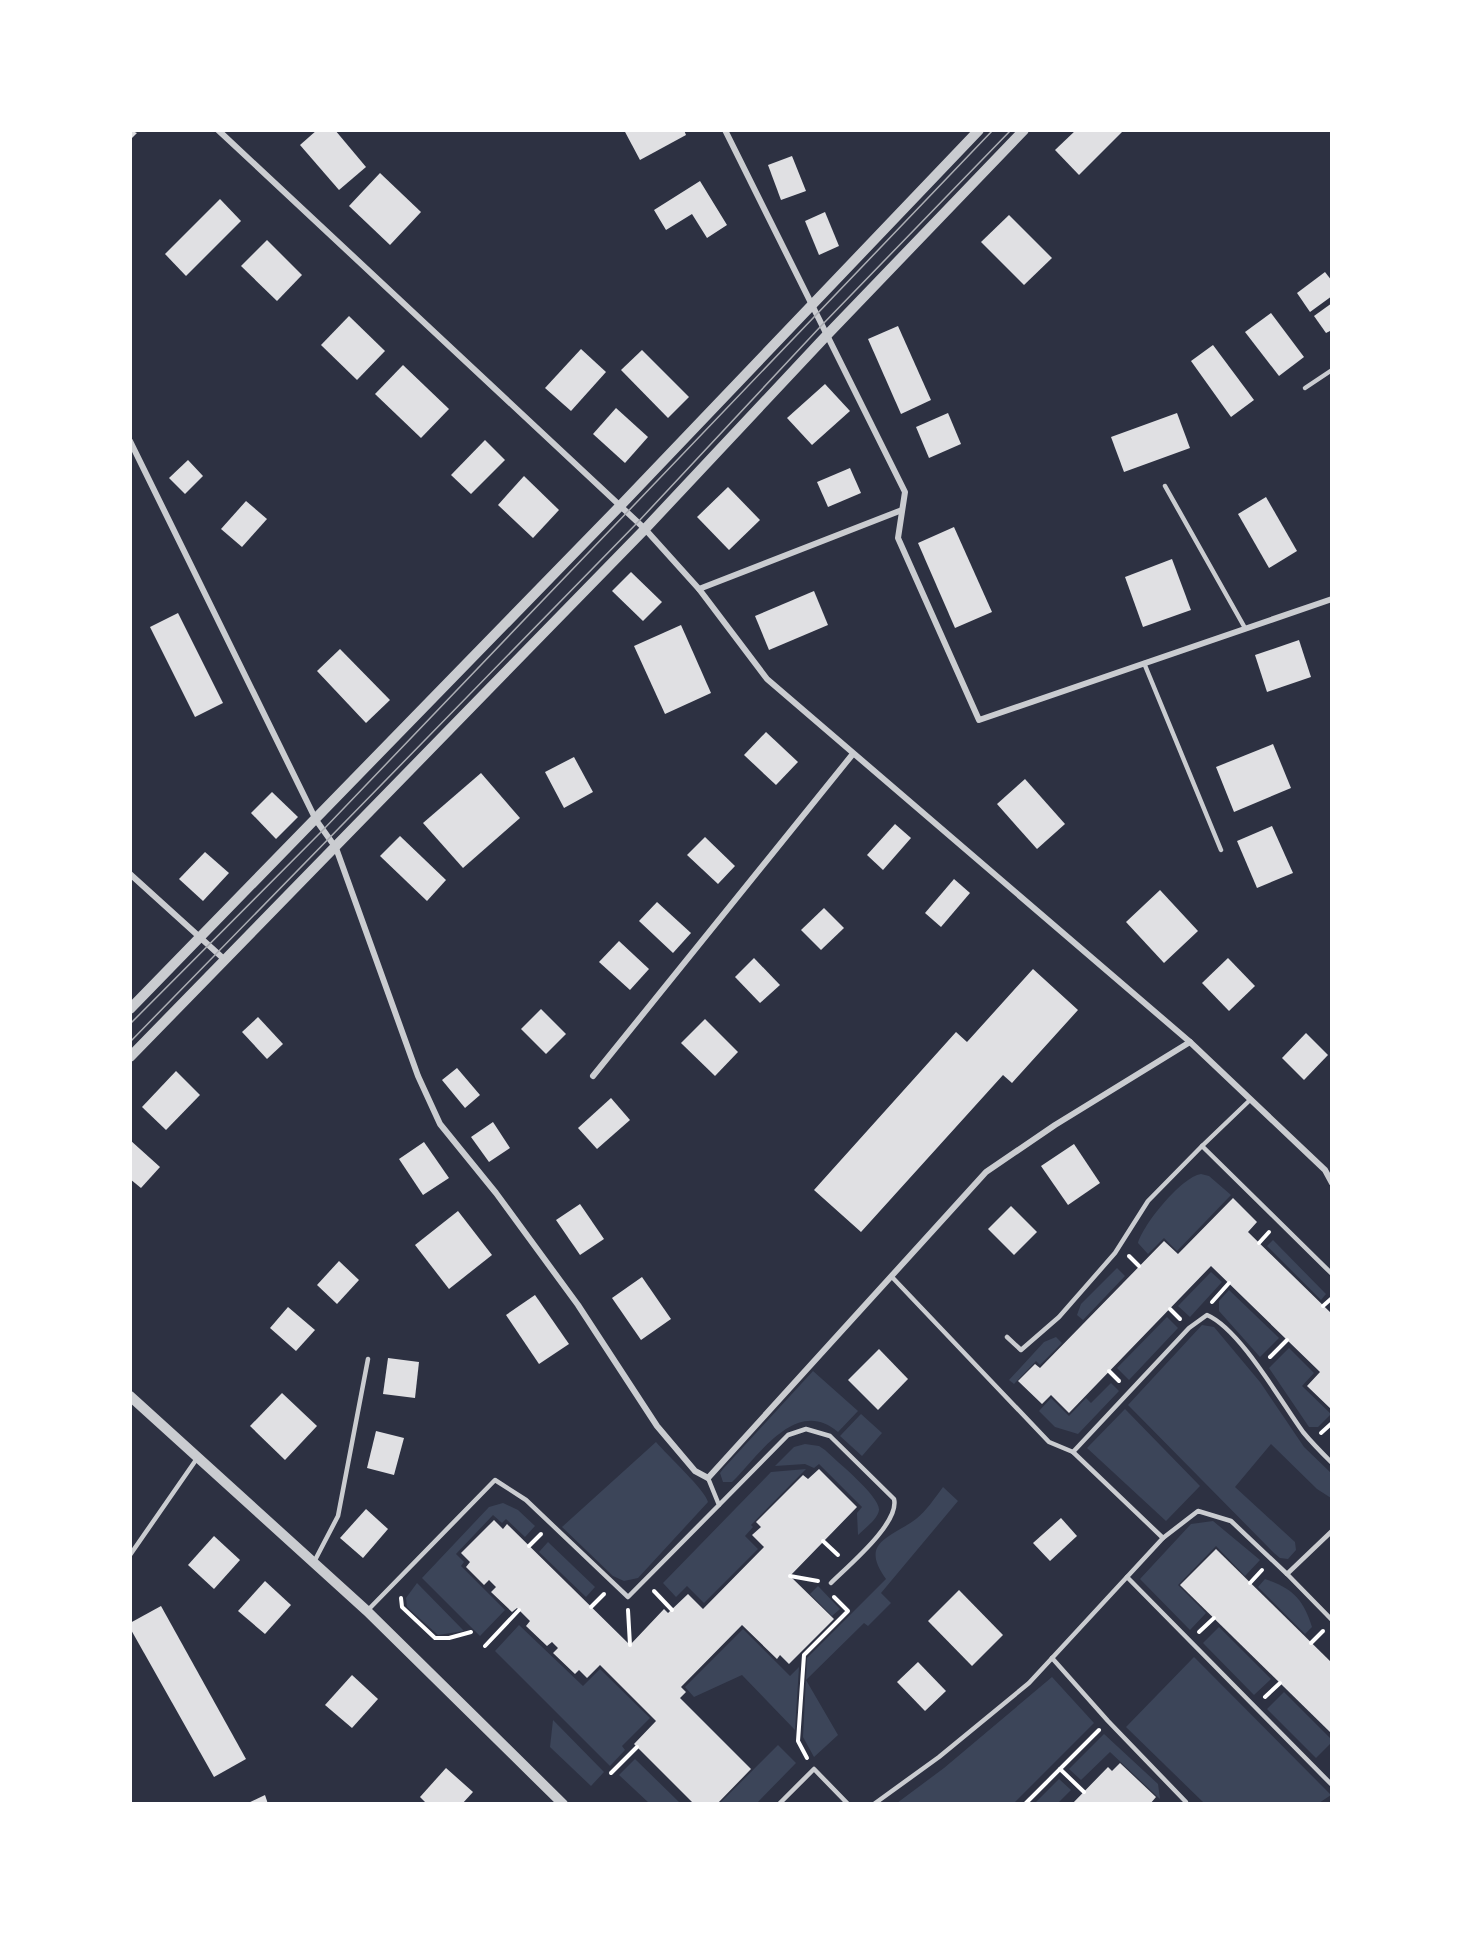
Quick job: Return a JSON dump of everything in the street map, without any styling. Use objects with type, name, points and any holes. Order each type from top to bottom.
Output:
[{"type":"street","points":[[218,130],[645,530],[699,589],[766,679],[852,755],[1190,1042],[1325,1170],[1332,1183]]},
{"type":"street","points":[[725,130],[810,306],[905,492],[898,538],[979,720],[1332,598]]},
{"type":"street","points":[[130,1009],[620,506],[979,130]]},
{"type":"street","points":[[130,1057],[645,530],[826,336],[1024,130]]},
{"type":"street","points":[[130,441],[316,820],[336,848],[418,1076],[440,1124],[496,1193],[578,1305],[657,1426],[695,1471],[708,1478],[986,1172],[1056,1125],[1190,1042]]},
{"type":"street","points":[[699,589],[902,510]]},
{"type":"street","points":[[593,1076],[852,755]]},
{"type":"street","points":[[130,874],[225,960]]},
{"type":"street","points":[[130,1396],[368,1611],[563,1803]]},
{"type":"lane","points":[[1305,388],[1332,370]]},
{"type":"lane","points":[[1165,486],[1245,628]]},
{"type":"lane","points":[[1144,663],[1221,850]]},
{"type":"lane","points":[[1007,1336],[1021,1350],[1059,1317],[1115,1253],[1148,1201],[1250,1100]]},
{"type":"lane","points":[[1202,1146],[1332,1274]]},
{"type":"lane","points":[[892,1277],[1049,1442],[1072,1452],[1163,1538]]},
{"type":"lane","points":[[1072,1452],[1189,1328],[1207,1315],[1217,1319],[1259,1368],[1305,1435],[1332,1463]]},
{"type":"lane","points":[[314,1562],[338,1516],[368,1359]]},
{"type":"lane","points":[[368,1611],[495,1480],[526,1500],[628,1597],[788,1435],[806,1429],[818,1430],[831,1436],[894,1498],[896,1506],[888,1524],[831,1583]]},
{"type":"lane","points":[[130,1556],[198,1457]]},
{"type":"lane","points":[[708,1478],[719,1505]]},
{"type":"lane","points":[[874,1803],[966,1735],[1029,1683],[1163,1538],[1198,1511],[1231,1521],[1332,1620]]},
{"type":"lane","points":[[1287,1575],[1332,1531]]},
{"type":"lane","points":[[1127,1576],[1332,1785]]},
{"type":"lane","points":[[1053,1658],[1185,1803]]},
{"type":"lane","points":[[779,1803],[813,1769],[848,1803]]},
{"type":"path","points":[[1207,1315],[1212,1300],[1229,1283]]},
{"type":"path","points":[[1323,1306],[1332,1298]]},
{"type":"path","points":[[1259,1368],[1287,1340]]},
{"type":"path","points":[[824,1541],[848,1566]]},
{"type":"path","points":[[790,1576],[831,1583]]},
{"type":"path","points":[[645,1582],[672,1610]]},
{"type":"path","points":[[628,1597],[630,1645]]},
{"type":"path","points":[[485,1646],[519,1610]]},
{"type":"path","points":[[1025,1803],[1108,1721]]},
{"type":"path","points":[[611,1773],[637,1747]]},
{"type":"path","points":[[1060,1769],[1084,1792]]},
{"type":"shaded area","points":[[1201,1174],[1209,1176],[1231,1195],[1177,1251],[1164,1238],[1148,1254],[1138,1243],[1147,1225],[1174,1192],[1193,1177]]},
{"type":"shaded area","points":[[1273,1240],[1326,1294],[1321,1300],[1267,1246]]},
{"type":"shaded area","points":[[1117,1268],[1125,1276],[1083,1320],[1077,1315],[1081,1304]]},
{"type":"shaded area","points":[[1211,1272],[1222,1282],[1190,1317],[1178,1306]]},
{"type":"shaded area","points":[[1229,1290],[1279,1338],[1260,1357],[1219,1311],[1219,1301]]},
{"type":"shaded area","points":[[1167,1317],[1178,1328],[1129,1380],[1117,1368]]},
{"type":"shaded area","points":[[1202,1325],[1214,1327],[1260,1382],[1304,1447],[1331,1473],[1331,1498],[1317,1489],[1271,1444],[1235,1487],[1295,1542],[1296,1550],[1288,1559],[1280,1558],[1274,1553],[1128,1405]]},
{"type":"shaded area","points":[[1056,1337],[1062,1343],[1040,1365],[1036,1361],[1014,1384],[1009,1380],[1044,1342]]},
{"type":"shaded area","points":[[1289,1348],[1314,1373],[1302,1386],[1331,1414],[1318,1427],[1309,1427],[1269,1368]]},
{"type":"shaded area","points":[[813,1371],[858,1411],[838,1432],[823,1423],[808,1421],[794,1425],[780,1433],[732,1482],[723,1482],[720,1473],[723,1469]]},
{"type":"shaded area","points":[[1111,1383],[1119,1391],[1078,1434],[1055,1427],[1039,1411],[1051,1398],[1069,1416],[1086,1398],[1091,1403]]},
{"type":"shaded area","points":[[1125,1409],[1200,1486],[1166,1521],[1087,1448]]},
{"type":"shaded area","points":[[861,1414],[882,1433],[862,1456],[840,1436]]},
{"type":"shaded area","points":[[656,1442],[694,1482],[708,1502],[638,1578],[624,1581],[613,1576],[562,1527]]},
{"type":"shaded area","points":[[805,1444],[819,1446],[825,1450],[873,1496],[879,1510],[876,1517],[858,1535],[857,1513],[862,1507],[819,1464],[814,1468],[805,1464],[775,1466],[794,1447]]},
{"type":"shaded area","points":[[806,1469],[751,1525],[753,1527],[745,1536],[758,1549],[704,1603],[687,1586],[676,1597],[663,1583],[771,1472]]},
{"type":"shaded area","points":[[943,1487],[958,1501],[881,1593],[891,1603],[868,1626],[864,1623],[806,1680],[838,1735],[814,1757],[803,1737],[807,1658],[886,1579],[878,1567],[876,1557],[881,1542],[920,1516]]},
{"type":"shaded area","points":[[503,1503],[518,1510],[535,1526],[525,1537],[506,1519],[502,1523],[493,1515],[456,1554],[464,1562],[461,1566],[505,1610],[480,1636],[422,1578],[489,1507]]},
{"type":"shaded area","points":[[1213,1521],[1260,1560],[1245,1576],[1216,1546],[1178,1585],[1206,1613],[1190,1630],[1140,1579],[1191,1524]]},
{"type":"shaded area","points":[[548,1542],[595,1587],[586,1597],[539,1552]]},
{"type":"shaded area","points":[[1265,1579],[1290,1591],[1301,1602],[1312,1627],[1305,1634],[1258,1587]]},
{"type":"shaded area","points":[[417,1583],[464,1631],[438,1635],[407,1607],[406,1598]]},
{"type":"shaded area","points":[[818,1586],[840,1609],[832,1616],[810,1594]]},
{"type":"shaded area","points":[[519,1625],[583,1686],[600,1669],[650,1718],[622,1746],[625,1750],[610,1766],[495,1651]]},
{"type":"shaded area","points":[[1219,1627],[1271,1679],[1254,1695],[1203,1643]]},
{"type":"shaded area","points":[[743,1629],[790,1676],[799,1667],[795,1730],[742,1675],[694,1697],[685,1687]]},
{"type":"shaded area","points":[[1194,1657],[1331,1795],[1319,1803],[1204,1803],[1126,1727]]},
{"type":"shaded area","points":[[1052,1677],[1094,1723],[1014,1803],[897,1803],[944,1768]]},
{"type":"shaded area","points":[[1284,1692],[1331,1739],[1331,1743],[1316,1758],[1267,1709]]},
{"type":"shaded area","points":[[553,1720],[604,1772],[591,1786],[550,1747]]},
{"type":"shaded area","points":[[1104,1734],[1158,1784],[1160,1799],[1110,1752],[1081,1780],[1069,1769]]},
{"type":"shaded area","points":[[778,1745],[796,1763],[757,1803],[720,1803]]},
{"type":"shaded area","points":[[635,1759],[680,1803],[649,1803],[619,1775]]},
{"type":"shaded area","points":[[1059,1779],[1071,1790],[1058,1803],[1035,1803]]},
{"type":"building","points":[[130,130],[137,133],[130,140]]},
{"type":"building","points":[[317,130],[335,130],[366,167],[339,190],[300,145]]},
{"type":"building","points":[[624,130],[684,130],[686,135],[640,160]]},
{"type":"building","points":[[1076,130],[1124,130],[1079,175],[1055,150]]},
{"type":"building","points":[[792,156],[806,191],[781,200],[768,165]]},
{"type":"building","points":[[380,173],[421,212],[390,245],[349,206]]},
{"type":"building","points":[[700,181],[727,225],[707,238],[692,214],[666,230],[654,210]]},
{"type":"building","points":[[220,199],[241,221],[186,276],[165,254]]},
{"type":"building","points":[[825,212],[839,246],[819,255],[805,221]]},
{"type":"building","points":[[1009,215],[1052,258],[1024,285],[981,242]]},
{"type":"building","points":[[267,240],[302,275],[277,301],[241,266]]},
{"type":"building","points":[[1325,272],[1332,281],[1332,296],[1310,312],[1297,293]]},
{"type":"building","points":[[1332,303],[1332,330],[1326,333],[1314,316]]},
{"type":"building","points":[[1271,313],[1304,357],[1279,376],[1245,332]]},
{"type":"building","points":[[349,316],[385,351],[357,380],[321,345]]},
{"type":"building","points":[[898,326],[931,400],[901,414],[868,339]]},
{"type":"building","points":[[1213,345],[1254,400],[1231,417],[1191,361]]},
{"type":"building","points":[[581,349],[606,372],[571,411],[545,388]]},
{"type":"building","points":[[642,350],[689,397],[668,418],[621,370]]},
{"type":"building","points":[[403,365],[449,409],[421,438],[375,394]]},
{"type":"building","points":[[825,384],[850,411],[812,445],[787,418]]},
{"type":"building","points":[[616,408],[648,437],[625,463],[593,434]]},
{"type":"building","points":[[948,413],[961,444],[929,458],[916,427]]},
{"type":"building","points":[[1177,413],[1190,448],[1124,472],[1111,437]]},
{"type":"building","points":[[485,440],[505,460],[471,494],[451,475]]},
{"type":"building","points":[[188,460],[203,476],[185,494],[169,478]]},
{"type":"building","points":[[850,468],[861,493],[828,507],[817,482]]},
{"type":"building","points":[[524,476],[559,510],[533,538],[498,505]]},
{"type":"building","points":[[728,487],[760,520],[729,550],[697,517]]},
{"type":"building","points":[[1266,497],[1297,551],[1269,568],[1238,514]]},
{"type":"building","points":[[246,501],[267,519],[242,547],[221,529]]},
{"type":"building","points":[[954,527],[992,612],[955,628],[918,543]]},
{"type":"building","points":[[1172,559],[1191,610],[1143,627],[1125,577]]},
{"type":"building","points":[[631,572],[662,602],[643,621],[612,591]]},
{"type":"building","points":[[814,591],[828,625],[769,650],[755,616]]},
{"type":"building","points":[[178,613],[223,703],[195,717],[150,627]]},
{"type":"building","points":[[681,625],[711,693],[665,714],[634,646]]},
{"type":"building","points":[[1299,640],[1311,677],[1267,692],[1255,655]]},
{"type":"building","points":[[340,649],[390,700],[366,723],[317,671]]},
{"type":"building","points":[[766,732],[798,762],[776,785],[744,755]]},
{"type":"building","points":[[1273,744],[1291,788],[1234,812],[1216,767]]},
{"type":"building","points":[[574,757],[593,792],[564,808],[545,772]]},
{"type":"building","points":[[481,773],[520,818],[463,868],[423,823]]},
{"type":"building","points":[[1025,779],[1065,824],[1037,849],[997,804]]},
{"type":"building","points":[[272,792],[298,817],[276,839],[251,813]]},
{"type":"building","points":[[895,824],[911,838],[883,870],[867,855]]},
{"type":"building","points":[[1272,826],[1293,873],[1257,888],[1237,841]]},
{"type":"building","points":[[400,836],[446,880],[427,901],[380,856]]},
{"type":"building","points":[[705,837],[735,866],[718,884],[687,855]]},
{"type":"building","points":[[205,852],[229,873],[203,901],[179,879]]},
{"type":"building","points":[[954,879],[970,893],[941,927],[925,913]]},
{"type":"building","points":[[1160,890],[1198,931],[1164,963],[1126,922]]},
{"type":"building","points":[[657,902],[691,933],[673,953],[639,921]]},
{"type":"building","points":[[824,908],[844,928],[821,950],[801,930]]},
{"type":"building","points":[[619,941],[649,969],[630,990],[599,962]]},
{"type":"building","points":[[754,958],[780,985],[760,1003],[735,977]]},
{"type":"building","points":[[1228,958],[1255,986],[1229,1011],[1202,983]]},
{"type":"building","points":[[1033,969],[1078,1010],[1012,1083],[1003,1075],[861,1232],[814,1190],[956,1032],[967,1042]]},
{"type":"building","points":[[541,1009],[566,1034],[546,1054],[521,1029]]},
{"type":"building","points":[[258,1017],[283,1044],[267,1059],[242,1032]]},
{"type":"building","points":[[705,1019],[738,1052],[715,1076],[681,1043]]},
{"type":"building","points":[[1306,1033],[1328,1055],[1304,1080],[1282,1058]]},
{"type":"building","points":[[457,1068],[480,1095],[465,1108],[442,1080]]},
{"type":"building","points":[[176,1071],[200,1095],[166,1130],[142,1107]]},
{"type":"building","points":[[611,1098],[630,1120],[597,1149],[578,1128]]},
{"type":"building","points":[[493,1122],[510,1148],[489,1162],[471,1137]]},
{"type":"building","points":[[130,1140],[160,1167],[141,1188],[130,1179]]},
{"type":"building","points":[[424,1142],[449,1178],[423,1195],[399,1159]]},
{"type":"building","points":[[1074,1144],[1100,1183],[1068,1205],[1041,1166]]},
{"type":"building","points":[[1233,1198],[1257,1222],[1248,1232],[1332,1314],[1332,1410],[1307,1386],[1320,1372],[1211,1266],[1069,1413],[1051,1395],[1042,1404],[1018,1381],[1035,1364],[1040,1368],[1164,1241],[1178,1254]]},
{"type":"building","points":[[580,1204],[604,1239],[580,1255],[556,1220]]},
{"type":"building","points":[[1011,1206],[1037,1232],[1014,1255],[988,1229]]},
{"type":"building","points":[[458,1211],[492,1255],[449,1289],[415,1245]]},
{"type":"building","points":[[339,1261],[359,1280],[337,1304],[317,1285]]},
{"type":"building","points":[[642,1277],[671,1319],[641,1340],[612,1298]]},
{"type":"building","points":[[535,1295],[569,1344],[539,1364],[506,1315]]},
{"type":"building","points":[[288,1307],[315,1330],[296,1351],[270,1328]]},
{"type":"building","points":[[879,1349],[908,1379],[878,1410],[848,1380]]},
{"type":"building","points":[[388,1358],[419,1362],[415,1398],[383,1394]]},
{"type":"building","points":[[282,1393],[317,1426],[285,1460],[250,1426]]},
{"type":"building","points":[[376,1431],[404,1438],[394,1475],[367,1468]]},
{"type":"building","points":[[819,1469],[857,1507],[790,1576],[834,1619],[789,1664],[780,1655],[777,1659],[742,1625],[681,1687],[686,1692],[680,1698],[751,1769],[717,1804],[694,1804],[634,1744],[656,1721],[600,1665],[587,1678],[579,1670],[575,1674],[553,1653],[558,1648],[552,1642],[547,1646],[526,1626],[530,1621],[517,1608],[512,1612],[491,1592],[496,1587],[489,1580],[484,1585],[466,1567],[470,1562],[461,1553],[494,1520],[503,1529],[507,1524],[630,1645],[664,1609],[668,1613],[688,1594],[703,1609],[764,1547],[752,1535],[761,1527],[756,1522],[803,1475],[808,1479]]},
{"type":"building","points":[[366,1509],[388,1529],[363,1558],[340,1538]]},
{"type":"building","points":[[1061,1518],[1077,1536],[1050,1561],[1033,1543]]},
{"type":"building","points":[[214,1536],[240,1560],[214,1589],[188,1565]]},
{"type":"building","points":[[1216,1549],[1332,1663],[1332,1734],[1180,1585]]},
{"type":"building","points":[[265,1581],[291,1605],[265,1634],[238,1611]]},
{"type":"building","points":[[959,1590],[1003,1635],[972,1666],[928,1621]]},
{"type":"building","points":[[161,1606],[246,1759],[214,1777],[130,1628],[130,1623]]},
{"type":"building","points":[[918,1662],[946,1691],[925,1711],[897,1682]]},
{"type":"building","points":[[352,1675],[378,1699],[352,1728],[325,1705]]},
{"type":"building","points":[[1120,1763],[1156,1797],[1150,1804],[1072,1804],[1108,1767],[1112,1771]]},
{"type":"building","points":[[446,1768],[473,1792],[462,1804],[427,1804],[420,1797]]},
{"type":"building","points":[[265,1795],[268,1804],[246,1804]]},
{"type":"tram line","points":[[130,1024],[322,831],[993,130]]},
{"type":"tram line","points":[[130,1042],[638,522],[821,326],[1011,130]]}]
